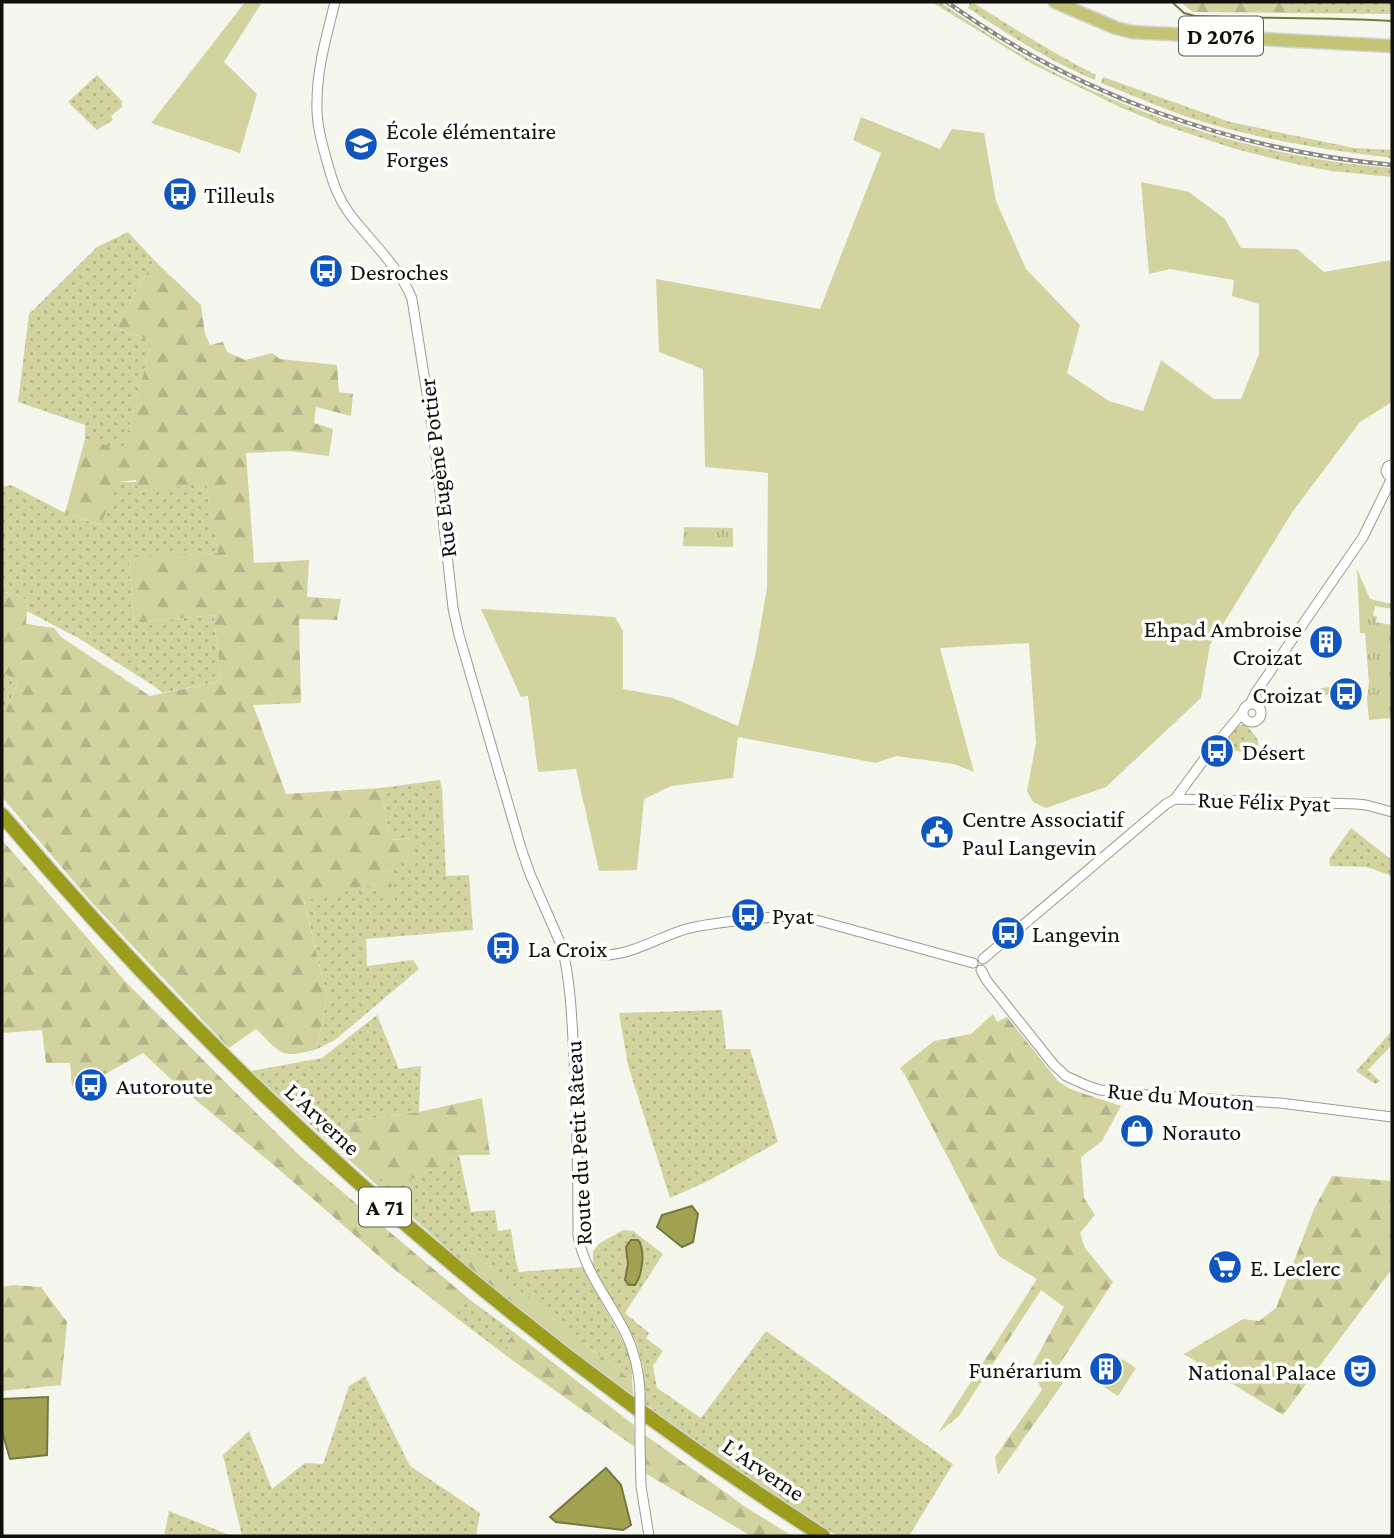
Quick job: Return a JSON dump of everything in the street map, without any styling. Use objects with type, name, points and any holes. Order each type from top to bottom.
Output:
[{"type":"highway","name":"L'Arverne","points":[[2,815],[79,904],[171,1003],[270,1101],[387,1209],[596,1379],[741,1482],[823,1536]]},
{"type":"highway","name":"L'Arverne","points":[[2,830],[72,911],[182,1028],[263,1108],[372,1208],[482,1302],[592,1387],[805,1536]]},
{"type":"main road","name":"D 2076","points":[[1055,2],[1132,32],[1392,46]]},
{"type":"street","name":"Rue Eugène Pottier","points":[[335,2],[319,77],[316,103],[320,132],[335,191],[347,211],[387,258],[412,299],[431,412],[453,608],[459,635],[521,848],[562,947]]},
{"type":"street","points":[[1253,704],[1256,692],[1363,537],[1391,478],[1386,469],[1392,465]]},
{"type":"street","points":[[1175,799],[1232,724],[1244,715],[1245,707],[1253,704]]},
{"type":"street","points":[[1244,715],[1253,722],[1259,719],[1261,710],[1253,704]]},
{"type":"street","name":"Rue Félix Pyat","points":[[983,959],[1175,799],[1366,805],[1392,812]]},
{"type":"street","points":[[562,947],[605,955],[619,953],[686,929],[715,923],[795,916],[973,963]]},
{"type":"street","name":"Route du Petit Râteau","points":[[562,947],[572,1015],[578,1132],[578,1236],[590,1273],[626,1335],[636,1360],[640,1392],[641,1486],[649,1536]]},
{"type":"street","points":[[977,958],[983,959],[985,964],[981,970],[975,969],[973,963],[977,958]]},
{"type":"street","name":"Rue du Mouton","points":[[981,970],[1054,1065],[1066,1076],[1087,1086],[1116,1092],[1280,1103],[1392,1117]]},
{"type":"green space","points":[[245,2],[261,4],[224,62],[257,94],[240,153],[151,123]]},
{"type":"green space","points":[[932,2],[940,2],[1011,48],[1075,83],[1162,118],[1255,146],[1301,156],[1392,168],[1392,177],[1295,164],[1232,148],[1163,125],[1032,64]]},
{"type":"green space","points":[[970,2],[1096,75],[1095,80],[1014,38],[968,8]]},
{"type":"green space","points":[[1180,2],[1292,2],[1288,13],[1193,12]]},
{"type":"green space","points":[[1292,2],[1392,2],[1392,14],[1288,13]]},
{"type":"green space","points":[[97,75],[122,101],[122,107],[111,116],[113,120],[97,130],[68,102]]},
{"type":"green space","points":[[1103,77],[1230,122],[1354,148],[1392,150],[1392,158],[1343,152],[1221,127],[1173,112],[1101,83]]},
{"type":"green space","points":[[861,117],[940,149],[952,129],[984,133],[996,201],[1026,269],[1080,325],[1067,373],[1109,401],[1143,411],[1161,360],[1214,399],[1241,399],[1259,354],[1259,304],[1232,296],[1234,280],[1170,269],[1149,274],[1141,182],[1189,192],[1225,219],[1241,248],[1297,249],[1324,272],[1392,260],[1392,402],[1360,422],[1293,511],[1210,645],[1201,698],[1106,787],[1046,808],[1033,802],[1027,791],[1036,743],[1029,643],[940,648],[974,772],[954,764],[896,756],[876,763],[738,737],[733,778],[671,786],[644,799],[637,870],[599,871],[576,769],[538,772],[528,696],[521,697],[481,609],[615,617],[623,631],[623,689],[673,698],[738,726],[755,657],[767,588],[768,473],[705,467],[703,369],[659,352],[656,279],[820,309],[881,153],[853,140]]},
{"type":"green space","points":[[128,232],[154,260],[115,328],[152,341],[123,451],[85,439],[85,425],[18,402],[29,314],[97,247]]},
{"type":"green space","points":[[154,260],[201,305],[205,334],[210,345],[223,342],[227,352],[245,360],[272,353],[280,359],[337,365],[339,392],[353,394],[351,416],[316,407],[314,423],[333,429],[329,456],[289,451],[246,453],[254,563],[309,560],[307,597],[341,599],[337,620],[299,619],[301,703],[253,705],[286,794],[381,788],[390,840],[413,838],[414,858],[387,866],[398,913],[374,884],[304,901],[327,996],[317,1049],[295,1054],[277,1049],[256,1029],[229,1048],[93,904],[2,797],[2,720],[18,681],[2,672],[2,591],[28,600],[26,624],[54,628],[61,637],[150,696],[221,681],[214,615],[134,623],[129,557],[218,553],[206,483],[139,492],[136,480],[117,482],[101,525],[65,513],[85,439],[123,450],[152,341],[115,328]]},
{"type":"green space","points":[[116,482],[137,482],[139,492],[206,482],[218,553],[129,558],[134,623],[214,615],[221,681],[162,693],[80,639],[27,611],[28,600],[2,591],[2,487],[11,485],[65,513],[100,525]]},
{"type":"green space","points":[[684,527],[733,528],[733,547],[683,546]]},
{"type":"green space","points":[[1357,569],[1370,599],[1392,604],[1392,609],[1375,606],[1373,615],[1377,617],[1376,622],[1392,625],[1392,718],[1369,720],[1369,683],[1365,633],[1360,633]]},
{"type":"green space","points":[[2,672],[18,681],[2,720]]},
{"type":"green space","points":[[1358,684],[1358,689],[1354,692],[1307,697],[1271,706],[1265,705],[1260,699],[1262,695]]},
{"type":"green space","points":[[1246,724],[1258,740],[1258,755],[1220,748],[1236,726]]},
{"type":"green space","points":[[440,780],[446,876],[469,875],[473,930],[366,939],[367,966],[413,960],[419,969],[335,1040],[317,1049],[327,996],[304,900],[374,884],[397,911],[387,866],[413,838],[390,840],[381,788]]},
{"type":"green space","points":[[1351,828],[1392,860],[1392,876],[1367,867],[1330,866],[1329,859]]},
{"type":"green space","points":[[2,840],[124,980],[300,1156],[469,1299],[454,1316],[389,1265],[143,1053],[98,1078],[72,1086],[70,1063],[46,1063],[42,1030],[2,1033]]},
{"type":"green space","points":[[722,1010],[726,1049],[750,1049],[778,1142],[710,1180],[670,1198],[628,1065],[619,1013]]},
{"type":"green space","points":[[993,1014],[997,1022],[1007,1017],[1058,1081],[1070,1089],[1121,1106],[1102,1141],[1081,1157],[1084,1198],[1095,1215],[1080,1233],[1085,1248],[1113,1282],[1055,1371],[1063,1383],[998,1475],[995,1457],[1042,1390],[1031,1368],[1064,1307],[1041,1290],[959,1416],[938,1433],[1037,1279],[999,1256],[900,1068],[934,1041],[971,1034]]},
{"type":"green space","points":[[377,1015],[399,1069],[421,1066],[419,1112],[350,1121],[336,1141],[393,1188],[459,1155],[471,1212],[495,1210],[498,1231],[511,1229],[519,1272],[583,1267],[632,1358],[632,1381],[471,1252],[461,1261],[251,1071],[322,1058]]},
{"type":"green space","points":[[1392,1031],[1392,1045],[1368,1070],[1380,1081],[1375,1084],[1356,1071]]},
{"type":"green space","points":[[482,1098],[490,1155],[459,1155],[392,1189],[336,1141],[350,1121],[419,1112]]},
{"type":"green space","points":[[1332,1176],[1392,1181],[1392,1269],[1283,1415],[1184,1354],[1243,1319],[1259,1321],[1276,1308],[1314,1209]]},
{"type":"green space","points":[[623,1230],[633,1231],[663,1254],[625,1313],[649,1333],[646,1338],[663,1351],[653,1366],[657,1388],[701,1418],[766,1331],[953,1464],[909,1536],[837,1536],[694,1443],[644,1407],[643,1368],[637,1344],[593,1266],[593,1251],[600,1243]]},
{"type":"green space","points":[[470,1251],[632,1381],[634,1401],[461,1261]]},
{"type":"green space","points":[[2,1287],[41,1287],[67,1322],[61,1385],[2,1391]]},
{"type":"green space","points":[[469,1299],[515,1333],[506,1343],[512,1360],[454,1316]]},
{"type":"green space","points":[[515,1333],[634,1425],[635,1447],[512,1360],[506,1343]]},
{"type":"green space","points":[[1122,1359],[1136,1368],[1118,1396],[1104,1387]]},
{"type":"green space","points":[[365,1376],[410,1466],[480,1513],[476,1536],[242,1536],[223,1455],[249,1431],[272,1489],[305,1463],[323,1464],[349,1386]]},
{"type":"green space","points":[[645,1435],[747,1508],[792,1536],[751,1536],[645,1473]]},
{"type":"green space","points":[[169,1511],[232,1536],[164,1536]]},
{"type":"shaded area","points":[[692,1206],[698,1214],[693,1242],[682,1247],[657,1227],[662,1215]]},
{"type":"shaded area","points":[[631,1240],[638,1240],[642,1250],[641,1269],[635,1285],[629,1285],[625,1280],[628,1264],[626,1247]]},
{"type":"shaded area","points":[[48,1397],[47,1455],[10,1459],[2,1431],[2,1399]]},
{"type":"shaded area","points":[[606,1468],[621,1485],[631,1525],[623,1530],[556,1522],[550,1517]]},
{"type":"waterway","points":[[1172,2],[1184,13],[1195,16],[1392,21]]},
{"type":"railway","points":[[947,2],[1049,65],[1158,113],[1273,146],[1332,158],[1392,165]]},
{"type":"place","name":"École élémentaire Forges","points":[[361,144]]},
{"type":"place","name":"Tilleuls","points":[[180,194]]},
{"type":"place","name":"Desroches","points":[[326,271]]},
{"type":"place","name":"Ehpad Ambroise Croizat","points":[[1326,642]]},
{"type":"place","name":"Croizat","points":[[1346,694]]},
{"type":"place","name":"Désert","points":[[1217,751]]},
{"type":"place","name":"Centre Associatif Paul Langevin","points":[[937,832]]},
{"type":"place","name":"Pyat","points":[[748,915]]},
{"type":"place","name":"Langevin","points":[[1008,933]]},
{"type":"place","name":"La Croix","points":[[503,948]]},
{"type":"place","name":"Autoroute","points":[[91,1085]]},
{"type":"place","name":"Norauto","points":[[1137,1131]]},
{"type":"place","name":"E. Leclerc","points":[[1225,1267]]},
{"type":"place","name":"Funérarium","points":[[1106,1369]]},
{"type":"place","name":"National Palace","points":[[1360,1371]]}]
